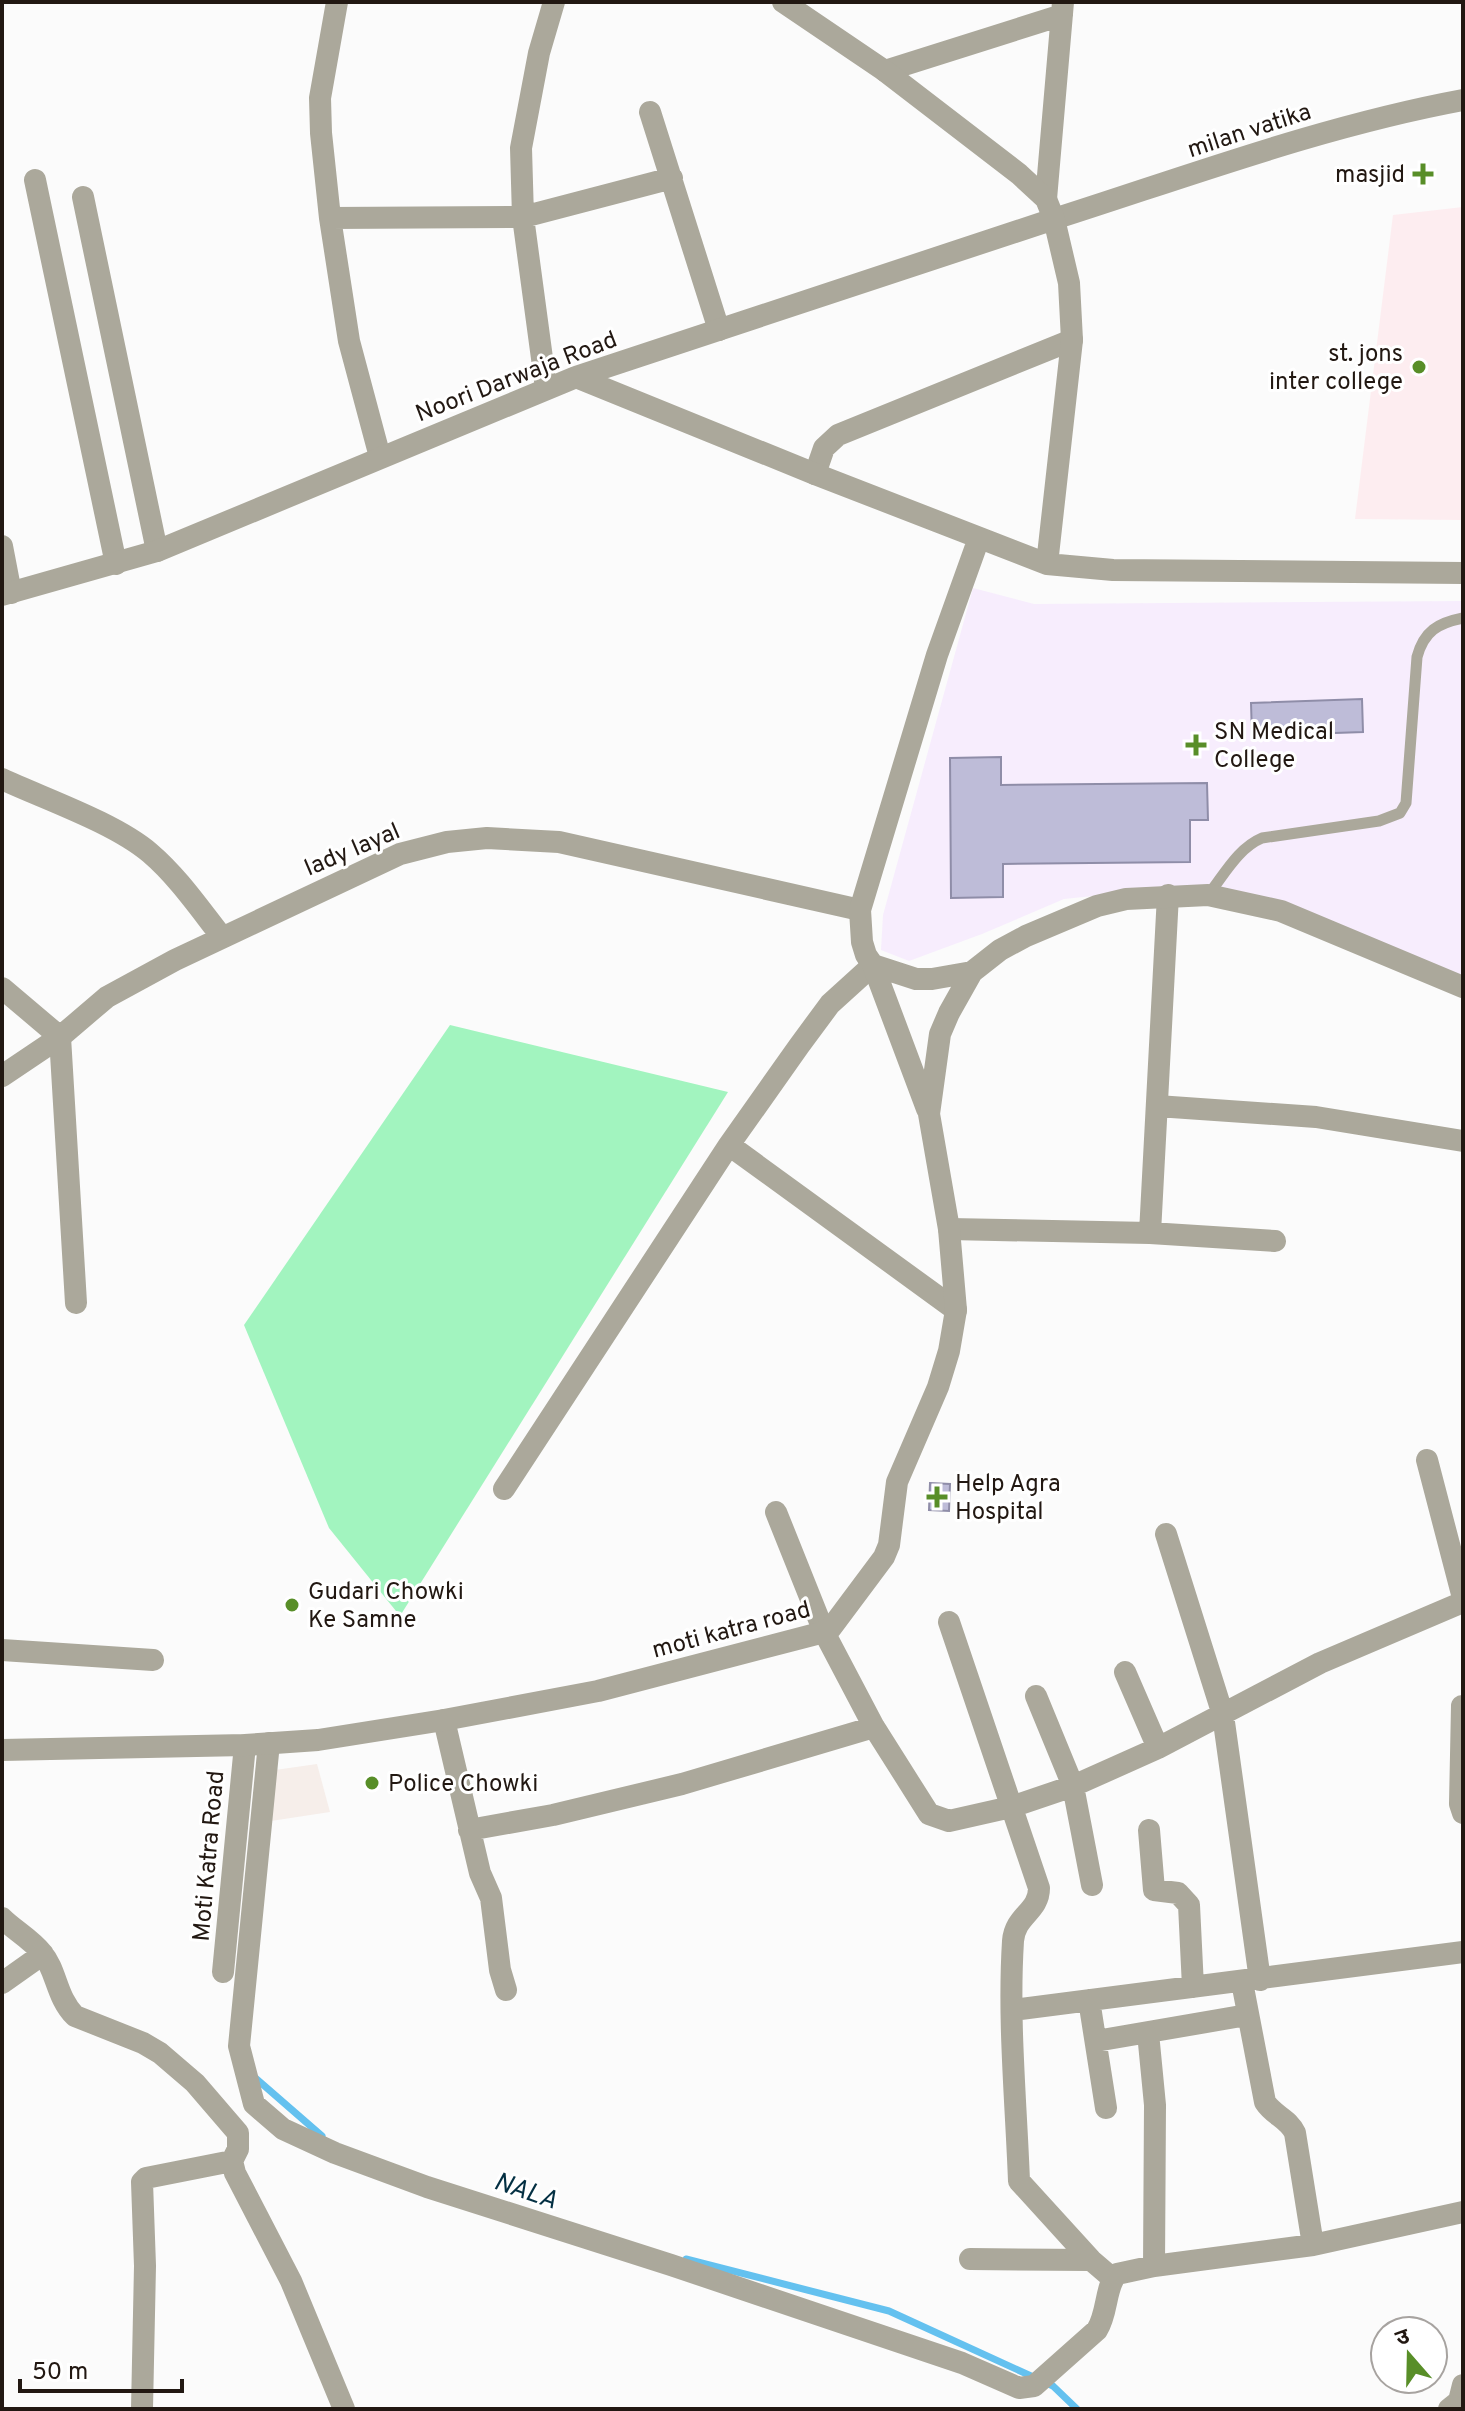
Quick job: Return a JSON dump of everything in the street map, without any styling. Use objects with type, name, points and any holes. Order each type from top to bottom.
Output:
[{"type":"street","points":[[337,2],[320,98],[321,133],[330,218],[349,341],[380,457]]},
{"type":"street","points":[[546,388],[523,217],[521,148],[539,53],[554,2]]},
{"type":"street","points":[[783,2],[885,71],[1019,174],[1050,209]]},
{"type":"street","points":[[885,71],[1063,9],[1050,209],[1069,283],[1072,340],[1047,564]]},
{"type":"street","name":"milan vatika","points":[[1050,209],[1318,134],[1463,100]]},
{"type":"street","points":[[650,112],[719,330]]},
{"type":"street","points":[[330,218],[523,217],[672,178]]},
{"type":"street","points":[[35,180],[116,564]]},
{"type":"street","points":[[83,197],[157,551]]},
{"type":"street","name":"Noori Darwaja Road","points":[[6,594],[157,551],[546,388],[719,330],[1050,209]]},
{"type":"street","points":[[815,474],[824,448],[838,435],[1072,340]]},
{"type":"street","points":[[576,377],[1047,564],[1113,570],[1463,573]]},
{"type":"street","points":[[929,1114],[873,965],[866,955],[860,910],[937,655],[979,538]]},
{"type":"street","points":[[2,546],[6,594]]},
{"type":"street","points":[[2,779],[122,834],[149,852],[175,877],[222,937]]},
{"type":"street","name":"lady layal","points":[[2,1076],[60,1037],[107,997],[222,937],[400,854],[447,842],[487,838],[559,842],[860,910]]},
{"type":"street","points":[[1150,1233],[1168,895]]},
{"type":"street","points":[[873,965],[916,979],[972,972],[1000,950],[1082,912],[1126,899],[1208,895],[1281,911],[1463,987]]},
{"type":"street","points":[[504,1489],[729,1145],[830,1004],[873,965]]},
{"type":"street","name":"moti katra road","points":[[2,1750],[245,1745],[318,1740],[598,1691],[831,1628],[862,1589],[889,1545],[897,1482],[938,1387],[949,1351],[956,1310],[949,1229],[929,1114],[940,1034],[972,972]]},
{"type":"street","points":[[2,988],[60,1037],[76,1303]]},
{"type":"street","points":[[1157,1106],[1316,1117],[1463,1141]]},
{"type":"street","points":[[729,1145],[956,1310]]},
{"type":"street","points":[[949,1229],[1150,1233],[1275,1241]]},
{"type":"street","points":[[776,1512],[824,1632],[874,1727],[929,1814],[949,1821],[1011,1807],[1073,1786],[1158,1748],[1320,1663],[1463,1600],[1427,1460]]},
{"type":"street","points":[[1166,1534],[1223,1715],[1251,1981],[1247,2015],[1265,2102],[1286,2119],[1295,2133],[1313,2245]]},
{"type":"street","points":[[949,1622],[1039,1888],[1036,1904],[1015,1926],[1013,2010],[1019,2181],[1091,2260],[1112,2278]]},
{"type":"street","points":[[2,1650],[153,1660]]},
{"type":"street","points":[[1125,1672],[1158,1748]]},
{"type":"street","points":[[1036,1696],[1073,1786],[1092,1885]]},
{"type":"street","points":[[1462,1706],[1460,1804],[1463,1813]]},
{"type":"street","points":[[444,1720],[480,1873],[491,1898],[500,1970],[506,1990]]},
{"type":"street","points":[[469,1830],[553,1815],[682,1784],[874,1727]]},
{"type":"street","points":[[269,1743],[239,2035],[254,2104],[283,2129],[335,2153],[427,2187],[948,2358],[1019,2388],[1034,2386],[1097,2330],[1104,2319],[1112,2278]]},
{"type":"street","name":"Moti Katra Road","points":[[223,1972],[245,1745]]},
{"type":"street","points":[[1149,1830],[1154,1890],[1178,1893],[1189,1905],[1193,1987]]},
{"type":"street","points":[[2,1918],[43,1954],[58,1991],[75,2016],[160,2053],[195,2083],[238,2133],[239,2143],[232,2161],[235,2173],[291,2281],[344,2409]]},
{"type":"street","points":[[1013,2010],[1463,1952]]},
{"type":"street","points":[[2,1983],[43,1954]]},
{"type":"street","points":[[1089,2000],[1106,2108]]},
{"type":"street","points":[[1096,2041],[1247,2015]]},
{"type":"street","points":[[1148,2033],[1155,2105],[1154,2266]]},
{"type":"street","points":[[228,2120],[254,2104]]},
{"type":"street","points":[[142,2409],[145,2266],[142,2182],[146,2178],[232,2161]]},
{"type":"street","points":[[1112,2278],[1124,2272],[1154,2266],[1313,2245],[1463,2212]]},
{"type":"street","points":[[970,2259],[1091,2260]]},
{"type":"street","points":[[1449,2409],[1459,2401],[1463,2385]]},
{"type":"lane","points":[[1208,895],[1252,842],[1379,821],[1400,813],[1406,803],[1420,645],[1440,622],[1463,618]]},
{"type":"shaded area","name":"st. jons inter college","points":[[1463,207],[1463,520],[1355,519],[1393,215]]},
{"type":"shaded area","name":"SN Medical College","points":[[973,588],[1034,604],[1463,601],[1463,978],[1201,885],[1064,899],[909,961],[881,950],[883,915]]},
{"type":"shaded area","points":[[317,1764],[330,1812],[271,1821],[268,1771]]},
{"type":"green space","points":[[450,1025],[728,1092],[400,1616],[329,1528],[244,1325]]},
{"type":"building","points":[[1362,699],[1363,732],[1252,736],[1251,703]]},
{"type":"building","points":[[1001,757],[1001,785],[1207,783],[1208,820],[1190,820],[1190,862],[1003,864],[1003,897],[951,898],[950,758]]},
{"type":"building","points":[[930,1483],[950,1484],[949,1511],[929,1510]]},
{"type":"waterway","name":"NALA","points":[[253,2076],[322,2136]]},
{"type":"waterway","name":"NALA","points":[[686,2259],[889,2311],[1053,2386],[1077,2409]]},
{"type":"place","name":"masjid","points":[[1423,174]]},
{"type":"place","name":"st. jons inter college","points":[[1419,367]]},
{"type":"place","name":"SN Medical College","points":[[1196,745]]},
{"type":"place","name":"Help Agra Hospital","points":[[937,1497]]},
{"type":"place","name":"Gudari Chowki Ke Samne","points":[[292,1605]]},
{"type":"place","name":"Police Chowki","points":[[372,1783]]}]
